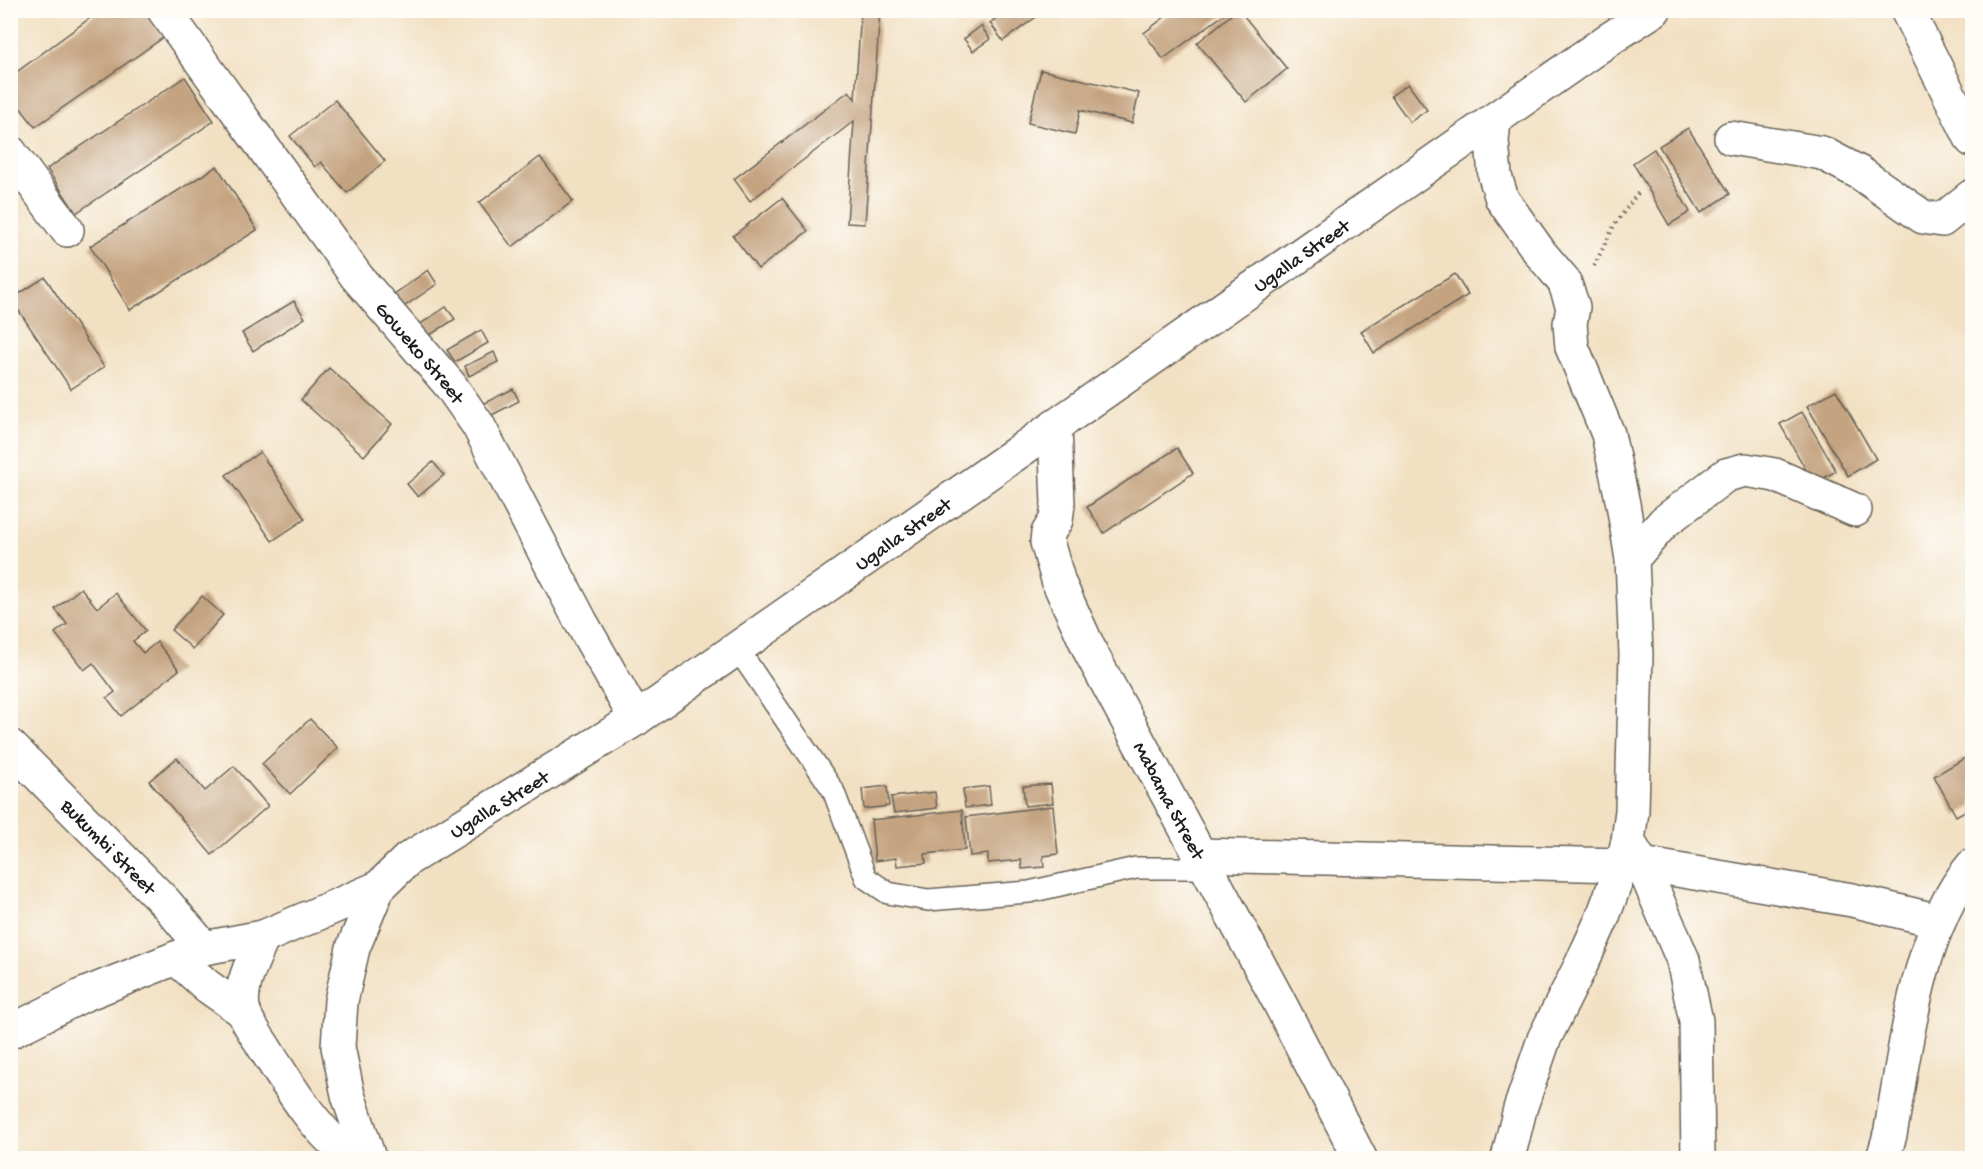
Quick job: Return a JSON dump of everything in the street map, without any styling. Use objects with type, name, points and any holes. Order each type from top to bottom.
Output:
[{"type":"street","name":"Goweko Street","points":[[164,10],[357,277],[450,385],[478,425],[580,620],[636,719]]},
{"type":"street","name":"Ugalla Street","points":[[369,1158],[348,1095],[338,1047],[342,1001],[353,948],[378,888],[408,859],[636,719],[1653,10]]},
{"type":"street","points":[[1907,10],[1972,140]]},
{"type":"street","points":[[1494,121],[1492,141],[1495,176],[1502,199],[1541,254],[1564,281],[1573,307],[1570,324],[1572,347],[1608,434],[1632,559],[1636,654],[1631,857],[1544,1039],[1520,1109],[1508,1158]]},
{"type":"street","points":[[1731,138],[1822,153],[1860,173],[1923,217],[1942,220],[1972,196]]},
{"type":"street","points":[[10,152],[67,230]]},
{"type":"street","name":"Mabama Street","points":[[1055,426],[1058,504],[1056,520],[1047,537],[1047,542],[1059,584],[1091,653],[1277,998],[1360,1158]]},
{"type":"street","points":[[1632,559],[1664,522],[1726,475],[1746,470],[1775,474],[1855,510]]},
{"type":"street","name":"Bukumbi Street","points":[[10,746],[165,902],[207,986],[244,1012]]},
{"type":"street","points":[[1631,857],[1683,960],[1696,1021],[1698,1158]]},
{"type":"street","points":[[1203,862],[1631,857],[1852,900],[1939,921]]},
{"type":"street","points":[[1883,1158],[1890,1136],[1921,978],[1933,934],[1959,882],[1972,866]]},
{"type":"street","points":[[10,1032],[82,995],[190,953],[262,937],[378,888]]},
{"type":"street","points":[[262,937],[243,991],[244,1012],[282,1076],[316,1123],[354,1158]]},
{"type":"lane","points":[[737,648],[833,790],[866,878],[888,893],[928,900],[1029,892],[1136,868],[1203,862]]},
{"type":"path","points":[[1573,307],[1615,224],[1638,193]]},
{"type":"building","points":[[101,10],[145,10],[164,37],[35,127],[10,94],[10,77]]},
{"type":"building","points":[[861,10],[880,10],[865,224],[847,223],[854,121],[750,201],[734,179],[849,91],[855,99]]},
{"type":"building","points":[[1007,10],[1031,10],[1036,17],[1003,41],[990,23]]},
{"type":"building","points":[[1174,10],[1224,10],[1226,13],[1163,59],[1144,33]]},
{"type":"building","points":[[1237,10],[1287,69],[1246,102],[1197,43]]},
{"type":"building","points":[[981,26],[990,39],[973,51],[964,39]]},
{"type":"building","points":[[1041,70],[1139,93],[1132,123],[1080,110],[1075,134],[1028,123]]},
{"type":"building","points":[[185,77],[214,121],[76,213],[47,169]]},
{"type":"building","points":[[1408,84],[1427,110],[1410,122],[1391,96]]},
{"type":"building","points":[[335,100],[385,161],[347,193],[321,162],[315,167],[290,136]]},
{"type":"building","points":[[1688,128],[1730,194],[1701,213],[1659,146]]},
{"type":"building","points":[[1654,149],[1690,212],[1669,225],[1633,163]]},
{"type":"building","points":[[540,157],[573,201],[512,247],[479,203]]},
{"type":"building","points":[[217,166],[257,230],[130,310],[90,246]]},
{"type":"building","points":[[782,198],[808,231],[758,269],[733,236]]},
{"type":"building","points":[[428,270],[437,284],[402,308],[393,295]]},
{"type":"building","points":[[1455,274],[1468,295],[1374,353],[1361,331]]},
{"type":"building","points":[[45,277],[104,367],[71,389],[11,299]]},
{"type":"building","points":[[294,301],[305,318],[253,351],[242,333]]},
{"type":"building","points":[[446,307],[455,319],[427,337],[419,325]]},
{"type":"building","points":[[481,330],[488,343],[455,362],[447,350]]},
{"type":"building","points":[[494,352],[498,362],[469,376],[465,366]]},
{"type":"building","points":[[329,368],[392,424],[364,456],[301,400]]},
{"type":"building","points":[[513,389],[519,401],[490,416],[484,403]]},
{"type":"building","points":[[1836,390],[1876,459],[1848,476],[1807,406]]},
{"type":"building","points":[[1802,412],[1836,471],[1814,484],[1780,424]]},
{"type":"building","points":[[1177,448],[1193,473],[1104,533],[1087,507]]},
{"type":"building","points":[[260,452],[305,519],[272,541],[226,475]]},
{"type":"building","points":[[433,462],[444,475],[418,497],[407,484]]},
{"type":"building","points":[[81,588],[97,608],[116,593],[146,631],[133,641],[143,653],[157,642],[179,670],[121,716],[107,698],[115,692],[93,663],[84,670],[55,633],[67,624],[55,609]]},
{"type":"building","points":[[202,596],[223,615],[193,649],[171,630]]},
{"type":"building","points":[[310,719],[338,748],[290,794],[262,764]]},
{"type":"building","points":[[177,758],[205,791],[234,766],[268,806],[212,855],[149,781]]},
{"type":"building","points":[[1965,758],[1972,773],[1972,807],[1956,816],[1934,776]]},
{"type":"building","points":[[1051,784],[1053,803],[1025,806],[1023,786]]},
{"type":"building","points":[[887,786],[889,806],[864,809],[862,789]]},
{"type":"building","points":[[989,786],[991,805],[965,808],[963,789]]},
{"type":"building","points":[[935,792],[937,808],[894,813],[891,797]]},
{"type":"building","points":[[1053,806],[1058,854],[1043,856],[1044,867],[1022,869],[1021,860],[988,863],[988,854],[970,856],[966,817]]},
{"type":"building","points":[[962,810],[965,850],[925,854],[926,863],[897,866],[896,858],[875,861],[871,820]]}]
